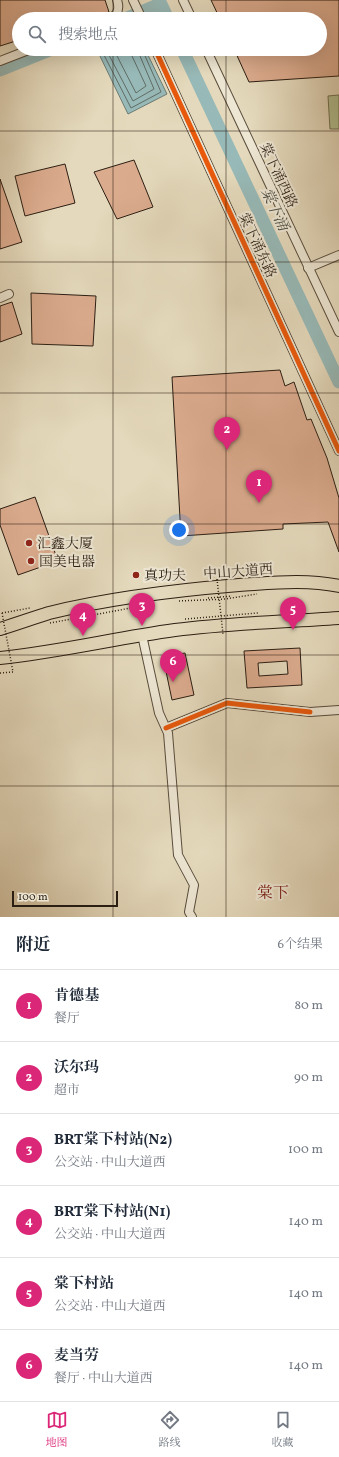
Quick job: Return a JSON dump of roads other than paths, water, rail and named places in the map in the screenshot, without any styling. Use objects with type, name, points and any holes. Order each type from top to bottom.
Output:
[{"type":"highway","name":"中山大道西","points":[[0,629],[50,613],[169,592],[280,583],[310,582],[339,586]]},
{"type":"highway","points":[[0,658],[48,653],[142,635],[236,624],[339,618]]},
{"type":"street","points":[[117,0],[119,7],[117,12]]},
{"type":"street","points":[[133,0],[138,12]]},
{"type":"street","points":[[183,0],[189,12]]},
{"type":"street","points":[[0,61],[13,56]]},
{"type":"street","name":"棠下涌东路","points":[[158,56],[339,451]]},
{"type":"street","name":"棠下涌西路","points":[[209,56],[339,332]]},
{"type":"street","points":[[308,268],[339,255]]},
{"type":"street","points":[[0,298],[9,294]]},
{"type":"street","points":[[142,635],[159,713],[168,733],[178,855],[194,885],[189,912],[192,917]]},
{"type":"street","points":[[166,728],[227,703],[310,712],[339,710]]},
{"type":"water","points":[[100,56],[148,56],[167,94],[128,114]]},
{"type":"waterway","name":"棠下涌","points":[[159,0],[165,12]]},
{"type":"waterway","points":[[141,12],[160,4]]},
{"type":"waterway","points":[[0,70],[35,56]]},
{"type":"waterway","name":"棠下涌","points":[[185,56],[339,382]]},
{"type":"place","name":"沃尔玛","points":[[227,450]]},
{"type":"place","name":"肯德基","points":[[259,503]]},
{"type":"place","name":"汇鑫大厦","points":[[29,543]]},
{"type":"place","name":"国美电器","points":[[31,561]]},
{"type":"place","name":"真功夫","points":[[136,575]]},
{"type":"place","name":"BRT棠下村站(N2)","points":[[142,626]]},
{"type":"place","name":"棠下村站","points":[[293,630]]},
{"type":"place","name":"BRT棠下村站(N1)","points":[[83,636]]},
{"type":"place","name":"麦当劳","points":[[173,682]]},
{"type":"district","name":"棠下","points":[[273,892]]}]
